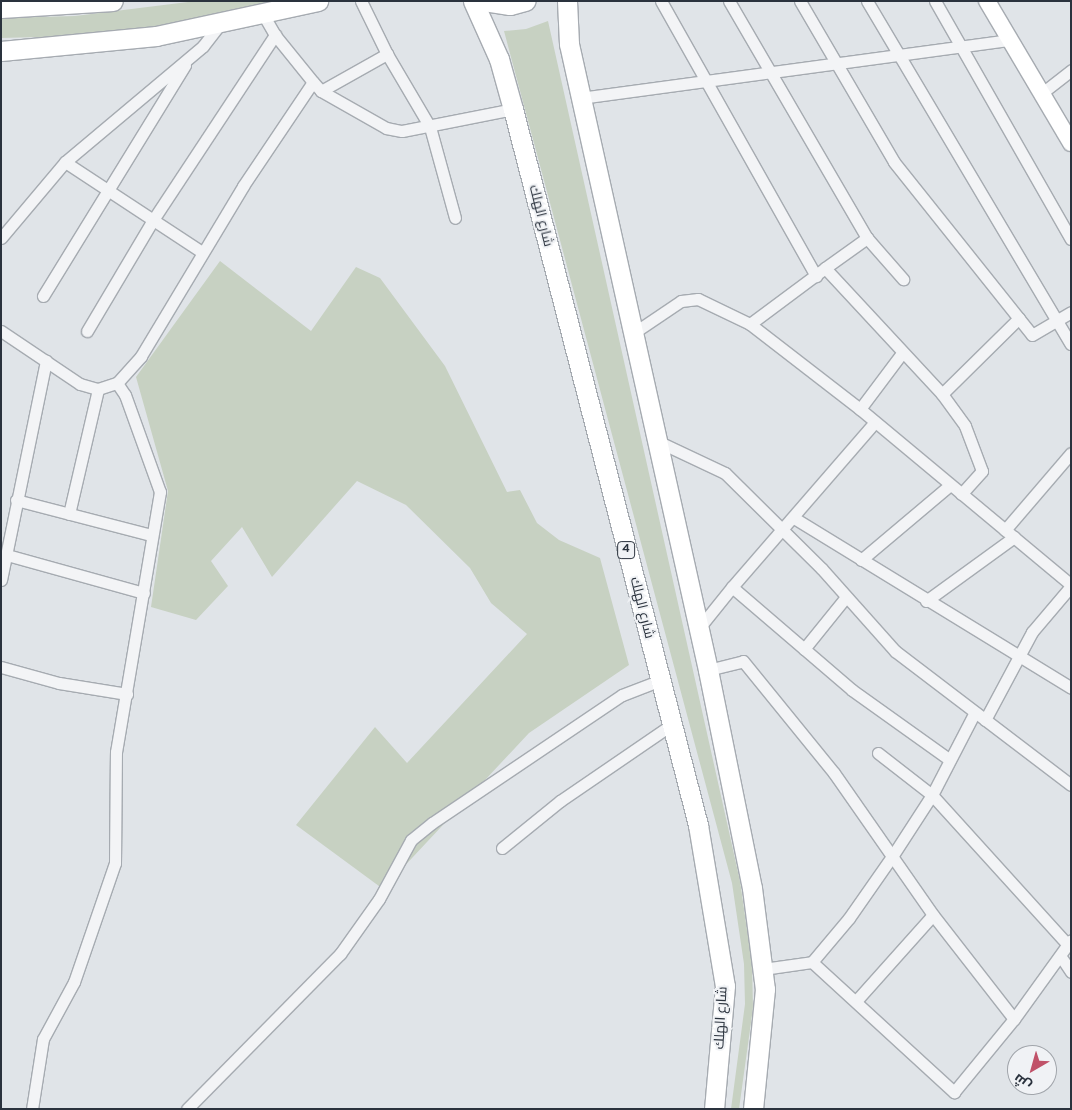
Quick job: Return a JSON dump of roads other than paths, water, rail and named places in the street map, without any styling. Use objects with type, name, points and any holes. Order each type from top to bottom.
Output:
[{"type":"main road","points":[[1,8],[113,1]]},
{"type":"main road","points":[[1,51],[156,36],[220,24],[318,1]]},
{"type":"main road","name":"شارع الهلك","points":[[473,1],[499,59],[513,109],[659,681],[698,825],[725,986],[714,1109]]},
{"type":"main road","points":[[484,1],[510,5],[525,1]]},
{"type":"main road","points":[[567,1],[569,44],[580,98],[699,628],[752,888],[765,989],[753,1109]]},
{"type":"main road","points":[[987,1],[1071,142]]},
{"type":"street","points":[[361,1],[387,54],[430,127],[456,218]]},
{"type":"street","points":[[661,1],[816,276]]},
{"type":"street","points":[[728,1],[867,238],[903,279]]},
{"type":"street","points":[[800,1],[838,63],[894,162],[1032,335],[1056,319],[1071,312]]},
{"type":"street","points":[[867,1],[1071,344]]},
{"type":"street","points":[[935,1],[1071,239]]},
{"type":"street","points":[[262,14],[275,36],[317,87],[386,128],[402,131],[430,127],[513,109]]},
{"type":"street","points":[[1,238],[66,162],[190,57],[220,24]]},
{"type":"street","points":[[87,331],[154,220],[275,36]]},
{"type":"street","points":[[580,98],[707,83],[1010,40]]},
{"type":"street","points":[[1,331],[80,384],[98,388],[117,383],[141,356],[202,252],[317,87],[387,54]]},
{"type":"street","points":[[43,296],[190,57]]},
{"type":"street","points":[[1042,93],[1071,70]]},
{"type":"street","points":[[66,162],[202,252]]},
{"type":"street","points":[[750,324],[867,238]]},
{"type":"street","points":[[825,268],[942,394],[965,426],[982,471],[961,494]]},
{"type":"street","points":[[632,334],[681,301],[698,298],[750,324],[860,409],[1071,586],[1018,656],[985,720]]},
{"type":"street","points":[[942,394],[1019,318]]},
{"type":"street","points":[[860,409],[902,353]]},
{"type":"street","points":[[1,580],[46,361]]},
{"type":"street","points":[[32,1109],[43,1039],[74,982],[115,863],[116,752],[144,593],[151,536],[160,492],[125,395],[117,383]]},
{"type":"street","points":[[69,514],[98,388]]},
{"type":"street","points":[[699,628],[732,587],[782,533],[875,422]]},
{"type":"street","points":[[657,441],[725,473],[846,597],[895,651],[1071,785]]},
{"type":"street","points":[[926,601],[1009,534],[1071,453]]},
{"type":"street","points":[[861,560],[950,485]]},
{"type":"street","points":[[16,500],[151,536]]},
{"type":"street","points":[[794,518],[926,601],[1071,688]]},
{"type":"street","points":[[7,555],[144,593]]},
{"type":"street","points":[[732,587],[852,690],[950,760]]},
{"type":"street","points":[[804,649],[846,597]]},
{"type":"street","points":[[708,670],[743,661],[834,774],[893,855],[933,915],[1014,1018]]},
{"type":"street","points":[[1,667],[59,682],[127,694]]},
{"type":"street","points":[[187,1109],[340,954],[379,899],[412,840],[432,823],[622,695],[659,681]]},
{"type":"street","points":[[762,969],[812,962],[849,918],[932,795],[975,712]]},
{"type":"street","points":[[502,848],[560,801],[671,725]]},
{"type":"street","points":[[812,962],[954,1092],[1061,957],[1068,942],[932,795],[878,753]]},
{"type":"street","points":[[856,1001],[933,915]]},
{"type":"street","points":[[1061,957],[1071,972]]}]
